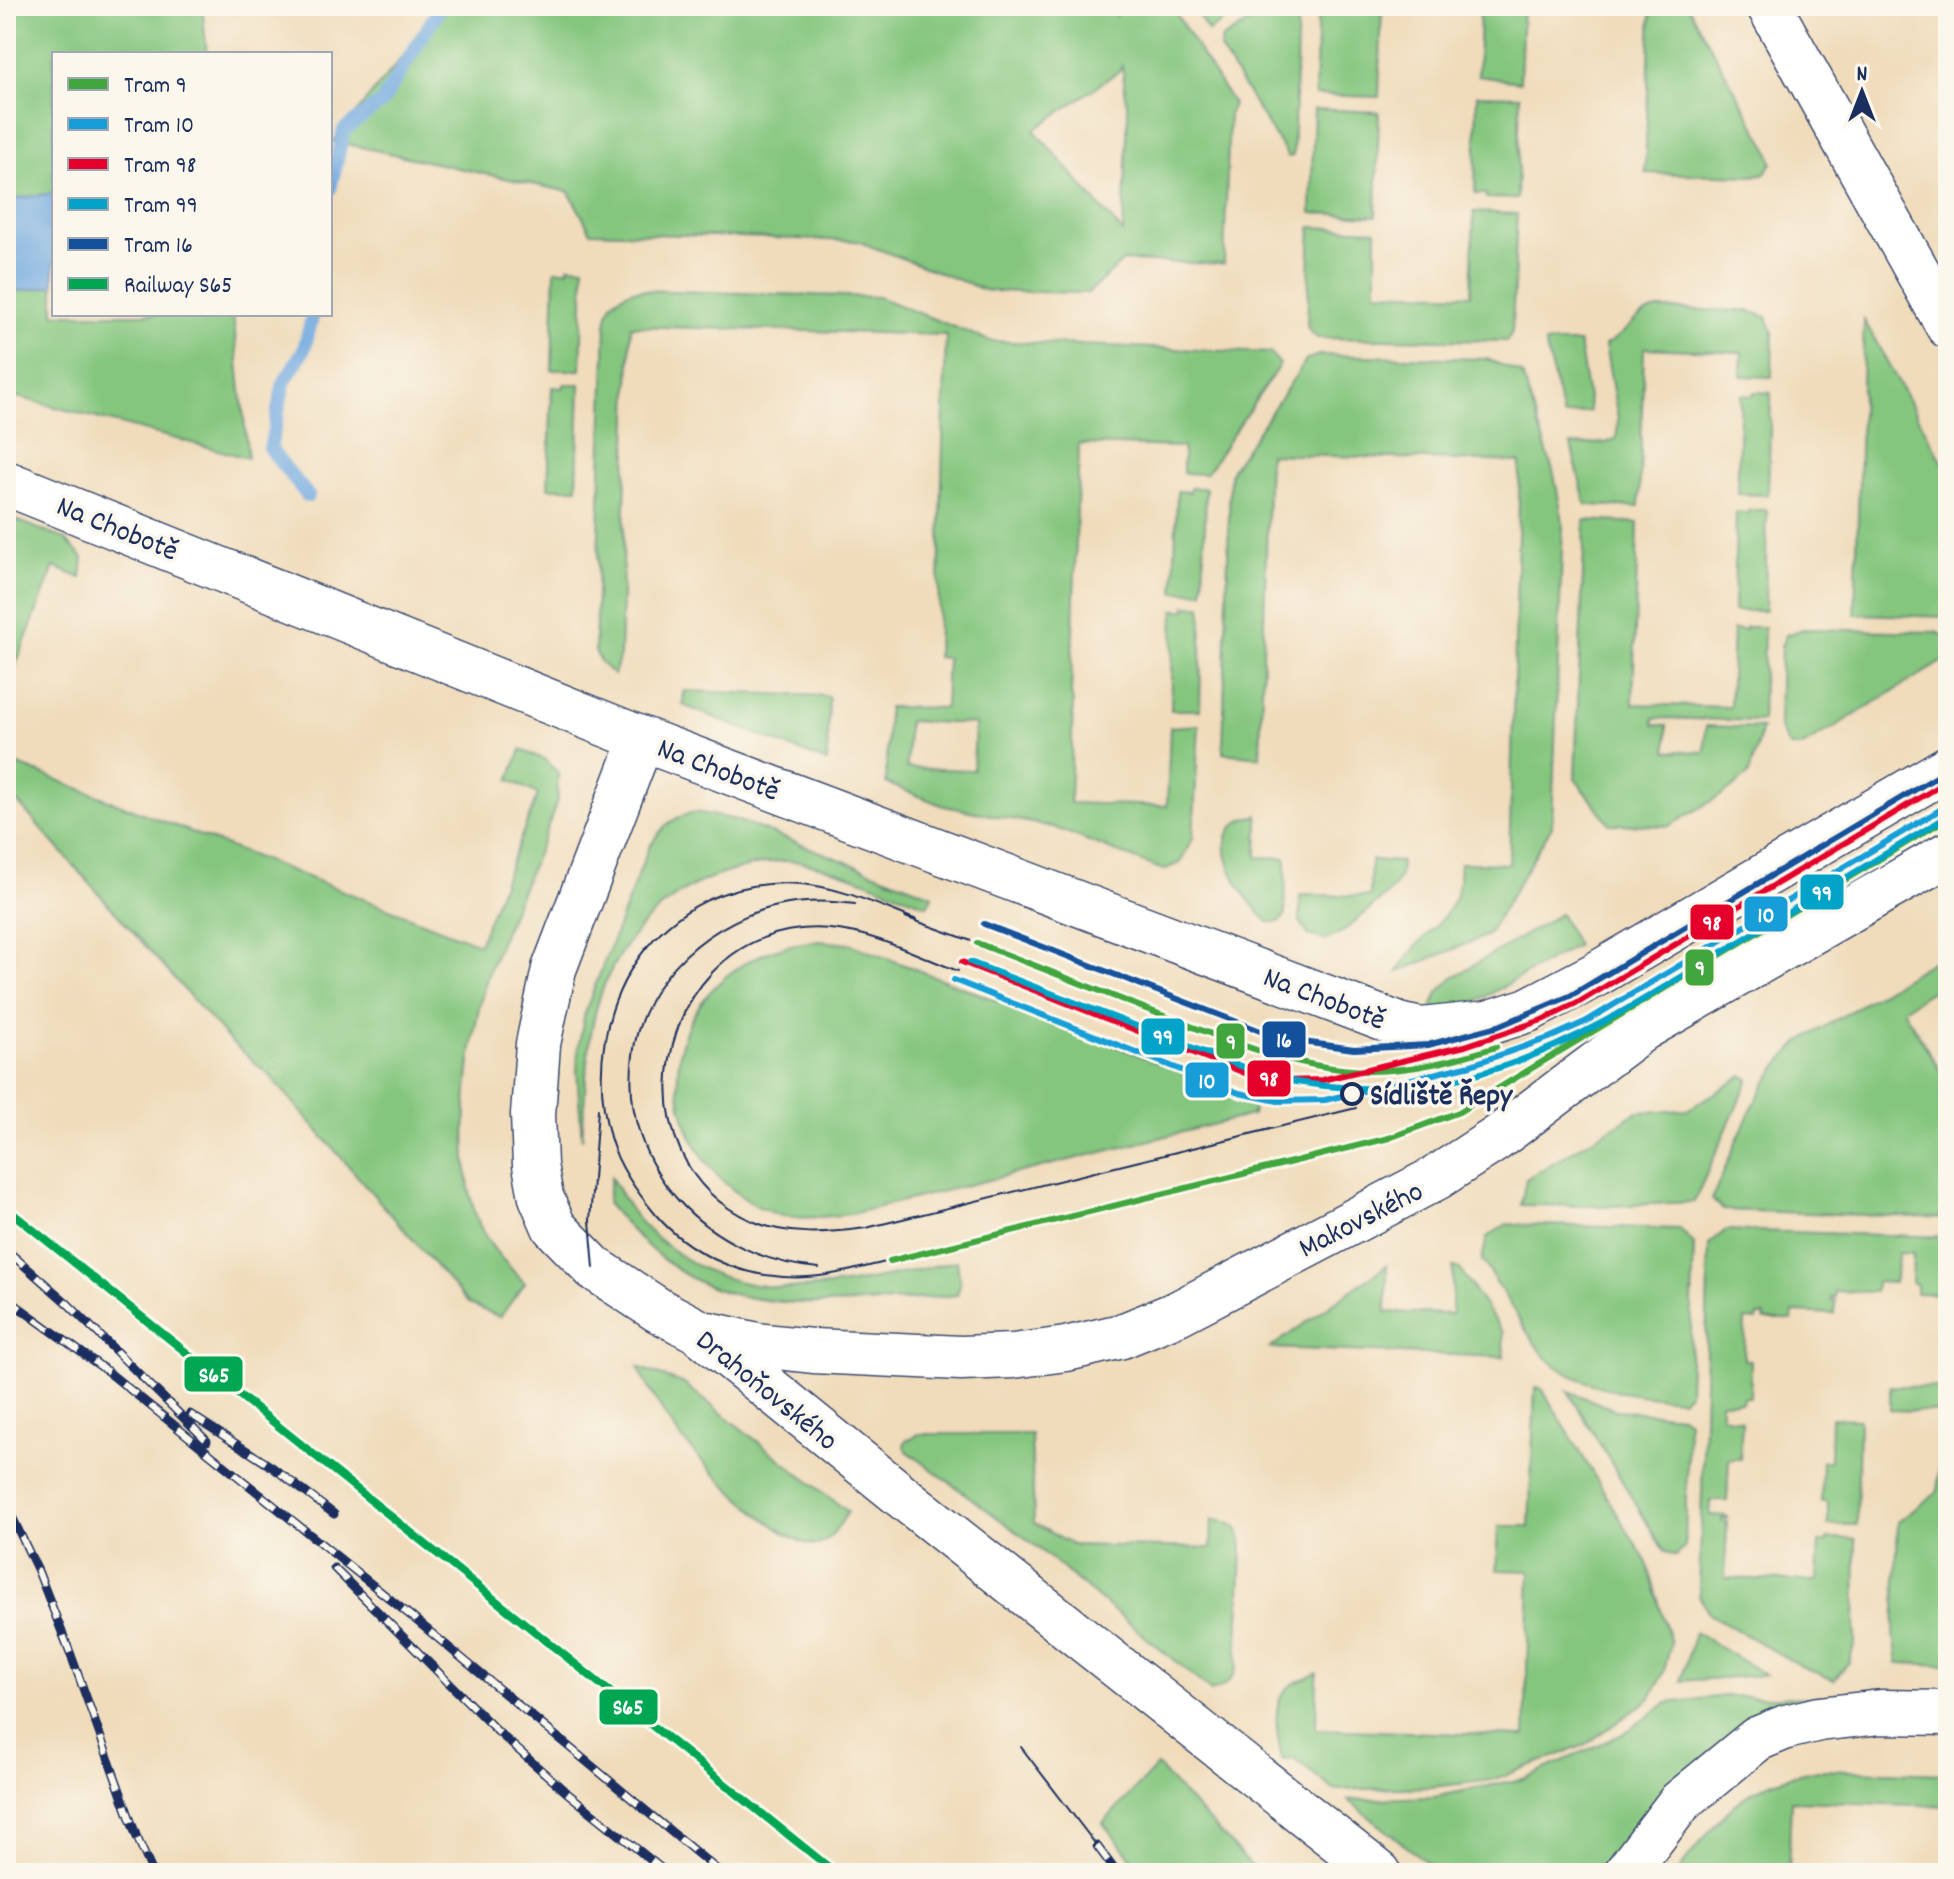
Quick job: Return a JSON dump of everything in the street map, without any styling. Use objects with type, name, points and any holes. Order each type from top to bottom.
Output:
[{"type":"street","points":[[1769,6],[1948,326]]},
{"type":"street","name":"Na Chobotě","points":[[6,483],[642,739],[1402,1026],[1422,1030],[1488,1023],[1528,1010],[1608,967],[1948,768]]},
{"type":"street","name":"Drahoňovského","points":[[642,739],[554,969],[538,1044],[533,1115],[535,1165],[541,1197],[554,1227],[594,1268],[658,1310],[698,1331],[1379,1873]]},
{"type":"street","name":"Makovského","points":[[698,1331],[757,1345],[961,1358],[1013,1356],[1066,1349],[1122,1336],[1178,1313],[1436,1178],[1496,1139],[1644,1028],[1948,854]]},
{"type":"street","points":[[1626,1873],[1680,1802],[1757,1739],[1786,1727],[1819,1719],[1881,1712],[1948,1713]]},
{"type":"green space","points":[[6,6],[202,6],[207,52],[52,52],[52,316],[233,316],[248,458],[6,394]]},
{"type":"green space","points":[[441,6],[1110,6],[1116,15],[1116,6],[1171,6],[1233,104],[1229,114],[1224,264],[1123,261],[1088,293],[987,291],[857,241],[591,232],[569,192],[333,141]],"holes":[[[1122,66],[1128,112],[1123,233],[1034,130]]]},
{"type":"green space","points":[[1193,6],[1248,6],[1208,31]]},
{"type":"green space","points":[[1277,6],[1295,6],[1298,11],[1293,156],[1288,157],[1220,49],[1222,39]]},
{"type":"green space","points":[[1318,6],[1382,6],[1379,97],[1315,95]]},
{"type":"green space","points":[[1480,6],[1523,6],[1520,82],[1478,76]]},
{"type":"green space","points":[[1651,6],[1688,6],[1770,153],[1772,163],[1765,173],[1753,176],[1645,173]]},
{"type":"green space","points":[[1477,95],[1520,96],[1517,199],[1486,198],[1486,194],[1475,194]]},
{"type":"green space","points":[[1314,109],[1379,112],[1376,216],[1311,213]]},
{"type":"green space","points":[[1474,212],[1517,214],[1512,332],[1507,341],[1318,338],[1311,333],[1307,326],[1311,227],[1376,230],[1376,292],[1471,295]]},
{"type":"green space","points":[[568,266],[584,267],[581,370],[552,370],[555,270],[568,270]]},
{"type":"green space","points":[[633,290],[878,297],[990,341],[1270,353],[1280,364],[1206,474],[1183,473],[1183,447],[1079,444],[1070,803],[1167,806],[1170,727],[1199,725],[1193,838],[1180,863],[1163,870],[1053,827],[944,806],[886,783],[888,707],[945,708],[947,658],[937,657],[946,335],[631,326],[620,655],[614,675],[601,663],[595,651],[606,325],[613,302]],"holes":[[[908,721],[975,724],[973,770],[907,768]]]},
{"type":"green space","points":[[1659,309],[1749,311],[1767,317],[1773,333],[1772,377],[1741,376],[1742,352],[1644,348],[1639,507],[1586,505],[1571,445],[1606,443],[1617,438],[1618,419],[1605,345],[1636,319]]},
{"type":"green space","points":[[1864,320],[1948,472],[1948,617],[1855,614]]},
{"type":"green space","points":[[1545,343],[1579,343],[1590,411],[1563,416]]},
{"type":"green space","points":[[1319,355],[1487,359],[1522,374],[1554,474],[1563,522],[1552,826],[1488,935],[1398,972],[1451,906],[1458,888],[1460,863],[1509,864],[1520,462],[1269,454],[1260,757],[1223,753],[1230,475],[1307,359]]},
{"type":"green space","points":[[564,384],[580,384],[577,488],[548,488],[552,387],[564,388]]},
{"type":"green space","points":[[1754,392],[1771,393],[1768,495],[1737,494],[1741,395],[1753,396]]},
{"type":"green space","points":[[1190,488],[1206,488],[1203,592],[1174,592],[1177,491],[1190,492]]},
{"type":"green space","points":[[1749,510],[1767,510],[1765,611],[1734,611],[1736,512],[1749,513]]},
{"type":"green space","points":[[6,516],[65,539],[83,558],[81,578],[54,567],[6,690]]},
{"type":"green space","points":[[1585,520],[1638,523],[1633,704],[1730,707],[1733,630],[1764,627],[1762,721],[1654,718],[1654,725],[1667,725],[1667,751],[1705,752],[1706,726],[1762,728],[1749,774],[1727,792],[1669,826],[1610,824],[1575,779]]},
{"type":"green space","points":[[1186,606],[1202,606],[1200,710],[1171,710],[1174,610],[1186,610]]},
{"type":"green space","points":[[1803,629],[1936,632],[1948,638],[1948,653],[1943,661],[1801,747],[1789,747],[1779,726],[1781,646],[1786,635]]},
{"type":"green space","points":[[684,691],[826,696],[829,698],[827,762],[683,705]]},
{"type":"green space","points":[[521,750],[544,759],[558,773],[557,801],[487,978],[474,1034],[466,1103],[467,1171],[480,1226],[489,1242],[525,1283],[500,1317],[469,1304],[270,1076],[228,1039],[6,789],[6,760],[479,944],[538,794],[509,780]]},
{"type":"green space","points":[[695,812],[737,820],[933,895],[927,905],[836,871],[785,861],[753,865],[722,874],[675,897],[637,931],[609,974],[593,1023],[588,1052],[582,1139],[577,1071],[585,1012],[648,849],[667,824]]},
{"type":"green space","points":[[1258,815],[1257,857],[1286,858],[1285,916],[1279,922],[1268,922],[1250,902],[1227,858],[1226,844],[1230,831],[1240,821]]},
{"type":"green space","points":[[1371,860],[1401,862],[1400,876],[1393,889],[1344,931],[1326,940],[1308,935],[1300,921],[1300,895],[1370,896]]},
{"type":"green space","points":[[1560,914],[1577,945],[1474,1003],[1431,1010],[1438,993],[1452,978]]},
{"type":"green space","points":[[818,941],[850,944],[1185,1073],[1213,1090],[1254,1107],[1252,1115],[851,1214],[800,1218],[767,1211],[725,1183],[705,1161],[695,1144],[684,1117],[678,1083],[680,1051],[690,1022],[706,996],[728,975],[755,958],[785,946]]},
{"type":"green space","points":[[1948,952],[1948,981],[1903,1009],[1942,1074],[1941,1105],[1948,1106],[1948,1218],[1723,1210],[1712,1199],[1759,1094],[1785,1057],[1801,1041]]},
{"type":"green space","points":[[1743,1076],[1749,1079],[1694,1202],[1608,1206],[1521,1205],[1526,1179],[1638,1112],[1687,1110]]},
{"type":"green space","points":[[611,1177],[633,1213],[650,1232],[684,1258],[716,1274],[749,1284],[783,1288],[818,1287],[853,1283],[957,1261],[960,1284],[957,1295],[823,1304],[754,1298],[722,1291],[682,1273],[636,1236],[607,1203]]},
{"type":"green space","points":[[1507,1224],[1680,1229],[1694,1244],[1689,1393],[1682,1399],[1625,1393],[1585,1381],[1552,1362],[1531,1338],[1482,1260],[1487,1237]]},
{"type":"green space","points":[[1726,1230],[1948,1237],[1948,1294],[1916,1293],[1916,1284],[1912,1283],[1913,1254],[1899,1253],[1894,1283],[1876,1282],[1875,1292],[1835,1291],[1835,1298],[1831,1297],[1831,1301],[1835,1301],[1834,1314],[1793,1312],[1792,1320],[1764,1320],[1764,1316],[1758,1316],[1757,1320],[1745,1319],[1744,1360],[1751,1361],[1750,1397],[1743,1397],[1742,1402],[1721,1402],[1721,1416],[1742,1420],[1740,1459],[1729,1459],[1727,1501],[1711,1501],[1710,1515],[1727,1516],[1727,1519],[1722,1519],[1722,1522],[1727,1522],[1725,1578],[1817,1581],[1819,1542],[1856,1539],[1855,1643],[1849,1662],[1834,1680],[1801,1666],[1709,1614],[1699,1595],[1709,1244]]},
{"type":"green space","points":[[1387,1265],[1386,1312],[1452,1314],[1453,1267],[1460,1269],[1503,1333],[1504,1357],[1270,1348]]},
{"type":"green space","points":[[638,1367],[684,1384],[848,1512],[832,1535],[819,1544],[804,1543],[765,1519],[743,1500],[676,1431]]},
{"type":"green space","points":[[1890,1386],[1948,1388],[1948,1412],[1890,1410]]},
{"type":"green space","points":[[1535,1388],[1542,1389],[1647,1563],[1671,1643],[1664,1671],[1651,1698],[1585,1745],[1492,1780],[1432,1787],[1334,1790],[1294,1759],[1282,1760],[1276,1721],[1279,1702],[1289,1687],[1317,1673],[1316,1729],[1525,1736],[1530,1571],[1497,1570],[1499,1526],[1529,1526]]},
{"type":"green space","points":[[1568,1391],[1616,1410],[1681,1416],[1688,1421],[1685,1547],[1676,1556],[1664,1551]]},
{"type":"green space","points":[[1831,1418],[1859,1419],[1857,1525],[1828,1525],[1828,1503],[1821,1501],[1822,1461],[1830,1461]]},
{"type":"green space","points":[[919,1434],[1031,1434],[1034,1523],[1072,1545],[1211,1548],[1212,1520],[1235,1527],[1242,1549],[1237,1667],[1230,1680],[1211,1691],[1032,1543],[907,1451],[905,1441]]},
{"type":"green space","points":[[1940,1435],[1948,1435],[1948,1665],[1898,1663],[1894,1635],[1898,1522],[1938,1491]]},
{"type":"green space","points":[[1695,1632],[1765,1675],[1681,1681]]},
{"type":"green space","points":[[1725,1696],[1815,1698],[1679,1777],[1602,1873],[1440,1873],[1348,1800],[1433,1797],[1523,1779],[1623,1734],[1667,1703]]},
{"type":"green space","points":[[1157,1766],[1258,1873],[1143,1873],[1103,1823]]},
{"type":"green space","points":[[1818,1770],[1948,1774],[1948,1806],[1791,1801],[1788,1873],[1677,1873],[1716,1823],[1741,1800],[1767,1784]]},
{"type":"water","points":[[52,193],[52,286],[6,293],[6,200]]},
{"type":"waterway","points":[[332,181],[344,130],[382,102],[441,6]]},
{"type":"waterway","points":[[308,496],[270,449],[284,383],[304,349],[312,316]]},
{"type":"tram line","name":"16","points":[[984,924],[1281,1039],[1354,1049],[1428,1045],[1499,1026],[1570,996],[1938,776]]},
{"type":"tram line","name":"98","points":[[962,962],[1245,1073],[1280,1081],[1322,1080],[1465,1046],[1542,1020],[1576,1004],[1943,784]]},
{"type":"tram line","name":"10","points":[[954,980],[1239,1093],[1278,1101],[1325,1100],[1471,1065],[1585,1022],[1948,805]]},
{"type":"tram line","name":"99","points":[[970,962],[1269,1077],[1337,1087],[1398,1087],[1456,1079],[1510,1064],[1562,1043],[1614,1016],[1948,816]]},
{"type":"tram line","name":"9","points":[[890,1261],[1389,1138],[1459,1112],[1948,818]]},
{"type":"tram line","points":[[890,1261],[824,1275],[783,1277],[730,1266],[682,1240],[642,1197],[613,1148],[602,1088],[605,1041],[617,997],[639,958],[669,925],[706,901],[751,886],[801,884],[846,893],[917,920]]},
{"type":"tram line","points":[[819,1268],[779,1261],[741,1247],[708,1227],[679,1201],[656,1171],[640,1136],[632,1097],[633,1055],[639,1027],[650,1001],[666,977],[708,937],[733,922],[788,904],[821,901],[855,904]]},
{"type":"tram line","points":[[905,917],[977,943]]},
{"type":"tram line","points":[[958,971],[882,941],[822,928],[801,929],[751,943],[712,973],[685,1012],[670,1058],[669,1106],[681,1152],[709,1192],[752,1221],[780,1230],[823,1232],[866,1228],[1356,1108]]},
{"type":"tram line","name":"9","points":[[977,943],[1237,1043],[1316,1065],[1370,1071],[1402,1069],[1496,1047]]},
{"type":"tram line","points":[[594,1268],[590,1221],[598,1109]]},
{"type":"tram line","points":[[1021,1747],[1097,1846]]},
{"type":"railway","points":[[10,1253],[67,1303],[207,1441]]},
{"type":"railway","points":[[6,1298],[107,1371],[411,1616],[721,1873]]},
{"type":"railway","points":[[190,1414],[272,1467],[334,1514]]},
{"type":"railway","points":[[6,1504],[38,1571],[153,1873]]},
{"type":"railway","points":[[334,1568],[498,1732],[566,1792],[667,1873]]},
{"type":"railway","points":[[1097,1846],[1117,1873]]},
{"type":"rail line","name":"S65","points":[[6,1208],[836,1873]]},
{"type":"place","name":"Sídliště Řepy","points":[[1352,1094]]}]
